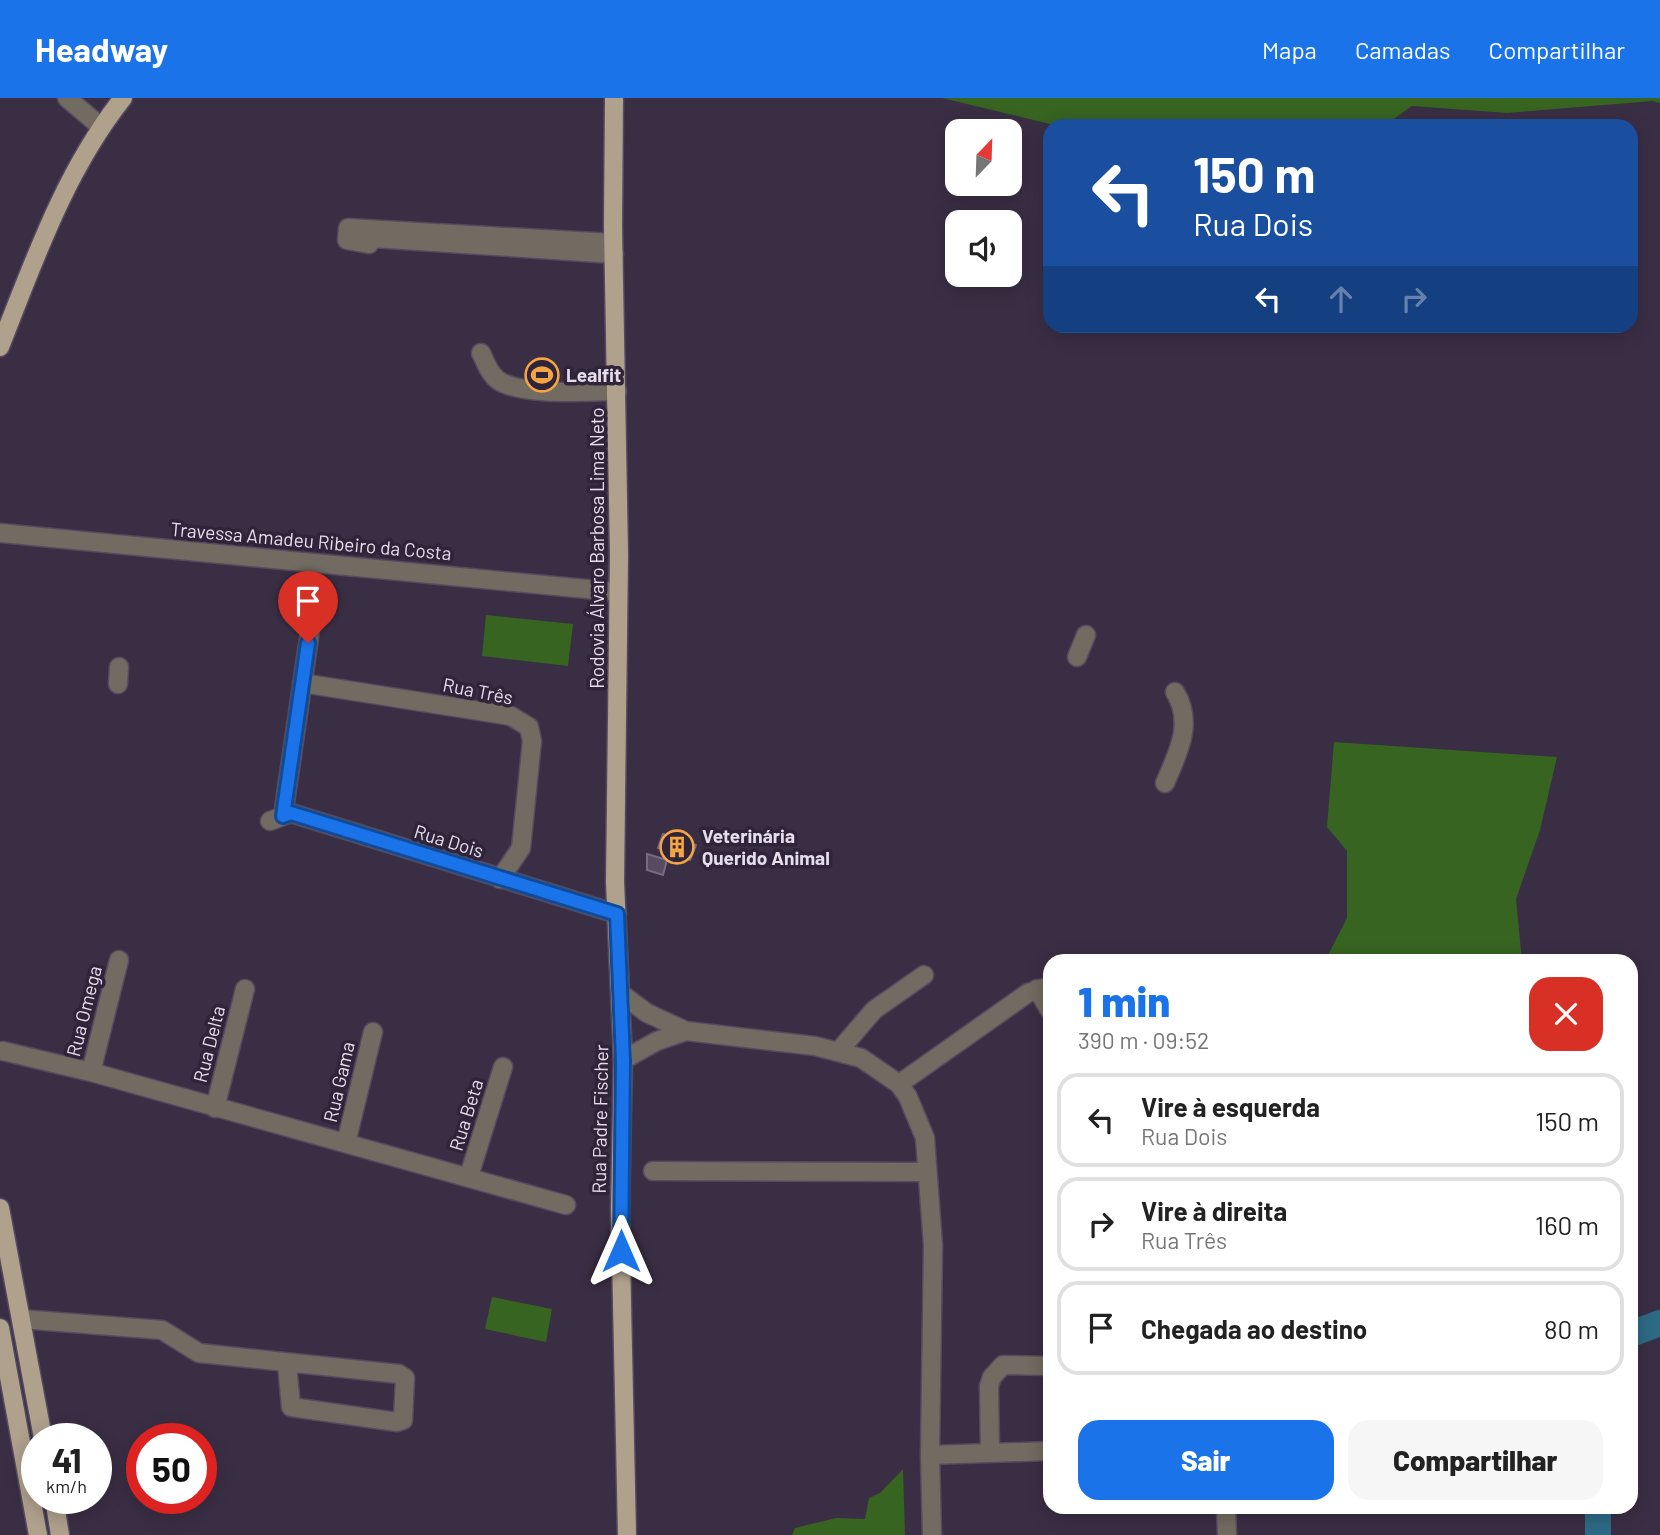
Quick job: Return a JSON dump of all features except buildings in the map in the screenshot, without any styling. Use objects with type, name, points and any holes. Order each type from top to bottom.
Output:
[{"type":"main road","points":[[0,346],[49,222],[100,126],[123,98]]},
{"type":"main road","name":"Rodovia Álvaro Barbosa Lima Neto","points":[[614,98],[618,592],[617,914]]},
{"type":"main road","name":"Rua Padre Fischer","points":[[617,914],[623,1060],[621,1231],[627,1535]]},
{"type":"main road","points":[[0,1208],[40,1423]]},
{"type":"main road","points":[[0,1328],[37,1527]]},
{"type":"street","points":[[67,98],[100,126]]},
{"type":"street","points":[[348,228],[614,248],[373,238],[369,244],[347,240],[348,228]]},
{"type":"street","points":[[481,353],[491,373],[502,383],[519,387],[617,391]]},
{"type":"street","name":"Travessa Amadeu Ribeiro da Costa","points":[[0,533],[618,592]]},
{"type":"street","points":[[302,684],[311,624]]},
{"type":"street","points":[[1077,657],[1086,635]]},
{"type":"street","name":"Rua Dois","points":[[302,684],[277,818],[291,813],[617,914]]},
{"type":"street","name":"Rua Três","points":[[302,684],[511,716],[529,727],[532,741],[521,848],[500,879]]},
{"type":"street","points":[[1166,783],[1182,741],[1184,713],[1175,692]]},
{"type":"street","name":"Rua Omega","points":[[91,1072],[119,960]]},
{"type":"street","points":[[838,1052],[874,1010],[924,975]]},
{"type":"street","points":[[899,1084],[1043,988]]},
{"type":"street","name":"Rua Delta","points":[[215,1108],[244,989]]},
{"type":"street","points":[[620,993],[647,1013],[686,1031],[815,1046],[861,1058],[899,1084],[925,1138],[933,1245],[930,1455],[932,1535]]},
{"type":"street","points":[[623,1060],[657,1041],[686,1031]]},
{"type":"street","name":"Rua Gama","points":[[346,1143],[373,1032]]},
{"type":"street","points":[[3,1051],[91,1072],[566,1205]]},
{"type":"street","name":"Rua Beta","points":[[469,1176],[503,1067]]},
{"type":"street","points":[[653,1171],[927,1172]]},
{"type":"street","points":[[21,1319],[162,1330],[199,1353],[403,1375],[402,1420],[397,1422],[291,1406],[287,1364]]},
{"type":"street","points":[[990,1453],[989,1386],[992,1377],[1003,1365],[1043,1366]]},
{"type":"street","points":[[930,1455],[1043,1451]]},
{"type":"street","points":[[1226,1514],[1227,1535]]},
{"type":"street","points":[[37,1527],[59,1527]]},
{"type":"green space","points":[[942,98],[1660,98],[1660,103],[1653,101],[1507,113],[1412,106],[1394,119],[1043,119],[1043,122]]},
{"type":"green space","points":[[486,615],[573,624],[568,666],[482,656]]},
{"type":"green space","points":[[1334,742],[1557,757],[1540,830],[1516,899],[1521,954],[1329,954],[1347,918],[1347,851],[1327,827]]},
{"type":"green space","points":[[492,1297],[552,1309],[546,1342],[485,1329]]},
{"type":"green space","points":[[903,1469],[905,1535],[792,1535],[795,1528],[836,1518],[865,1519],[869,1498],[880,1493]]},
{"type":"waterway","points":[[1638,1331],[1660,1323]]},
{"type":"waterway","points":[[1598,1514],[1598,1535]]},
{"type":"place","name":"Lealfit","points":[[542,375]]},
{"type":"place","name":"Veterinária Querido Animal","points":[[677,847]]},
{"type":"route","points":[[308,643],[283,816],[291,813],[617,914],[623,1060],[621,1251]]}]
